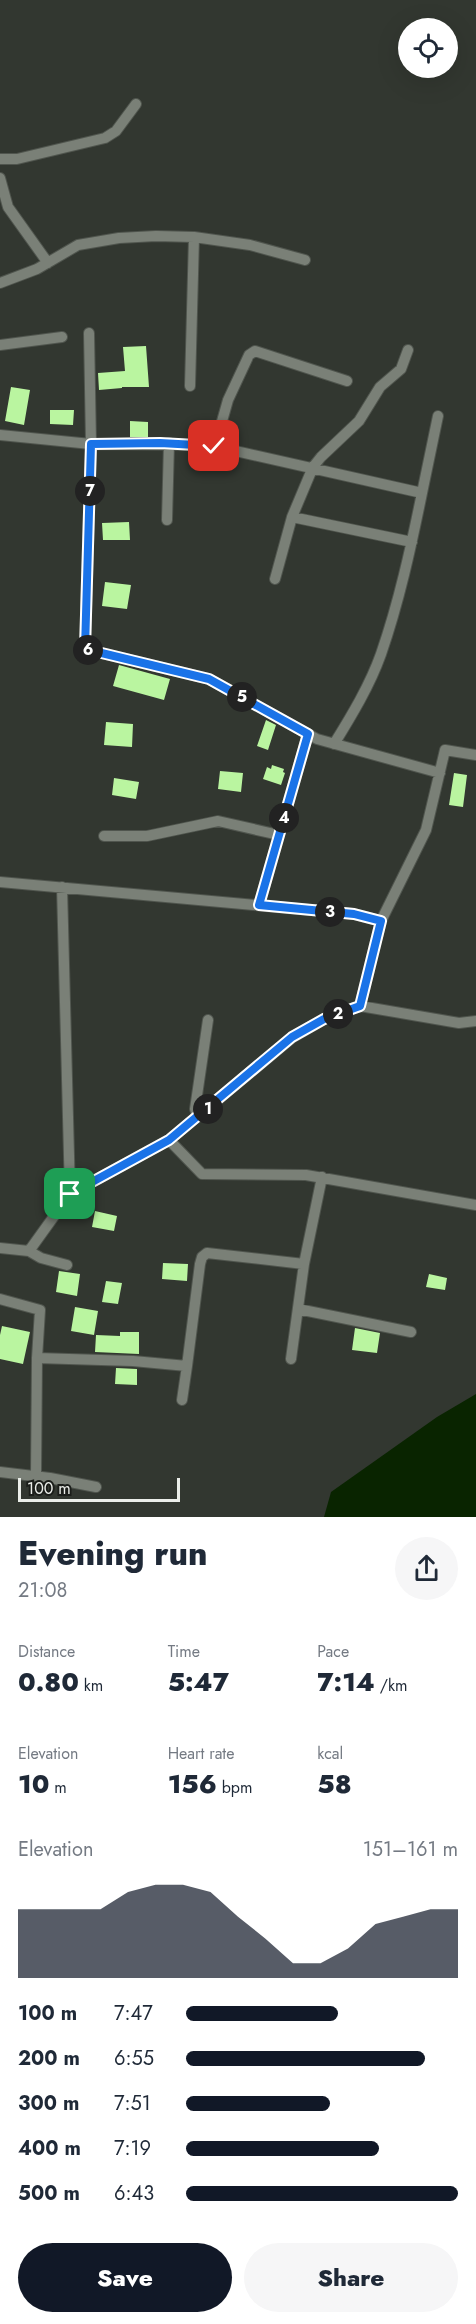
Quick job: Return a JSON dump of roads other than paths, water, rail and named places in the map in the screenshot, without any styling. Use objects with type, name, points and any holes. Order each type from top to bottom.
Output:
[{"type":"street","points":[[0,159],[17,159],[105,138],[116,131],[136,104]]},
{"type":"street","points":[[0,179],[8,207],[48,263]]},
{"type":"street","points":[[0,213],[12,212]]},
{"type":"street","points":[[0,283],[48,263],[78,245],[156,236],[194,237],[250,245],[305,260]]},
{"type":"street","points":[[190,386],[194,237]]},
{"type":"street","points":[[89,333],[91,444],[85,649],[209,679],[308,734],[334,744],[440,773]]},
{"type":"street","points":[[0,345],[62,337]]},
{"type":"street","points":[[275,579],[292,517],[313,467],[359,421],[380,387],[401,369],[408,350]]},
{"type":"street","points":[[214,446],[228,399],[249,355],[255,351],[347,381]]},
{"type":"street","points":[[334,744],[354,710],[381,654],[411,542],[438,416]]},
{"type":"street","points":[[0,435],[91,444],[168,443],[214,446],[422,493]]},
{"type":"street","points":[[167,520],[168,443]]},
{"type":"street","points":[[292,517],[411,542]]},
{"type":"street","points":[[259,905],[308,734]]},
{"type":"street","points":[[360,1006],[381,921],[426,830],[445,750],[476,755]]},
{"type":"street","points":[[104,836],[147,836],[218,821],[279,835]]},
{"type":"street","points":[[0,882],[354,914],[381,921]]},
{"type":"street","points":[[62,887],[70,1194]]},
{"type":"street","points":[[29,1251],[70,1194],[169,1140],[292,1037],[324,1019],[360,1006],[459,1023],[476,1021]]},
{"type":"street","points":[[198,1117],[195,1109],[208,1020]]},
{"type":"street","points":[[169,1140],[202,1174],[306,1175],[476,1205]]},
{"type":"street","points":[[291,1359],[304,1264],[322,1178]]},
{"type":"street","points":[[0,1248],[29,1251],[41,1258],[67,1265]]},
{"type":"street","points":[[182,1400],[202,1257],[207,1253],[304,1264]]},
{"type":"street","points":[[0,1299],[40,1310],[37,1358],[36,1476]]},
{"type":"street","points":[[298,1309],[411,1332]]},
{"type":"street","points":[[37,1358],[133,1361],[187,1366]]},
{"type":"street","points":[[0,1472],[96,1486]]}]
